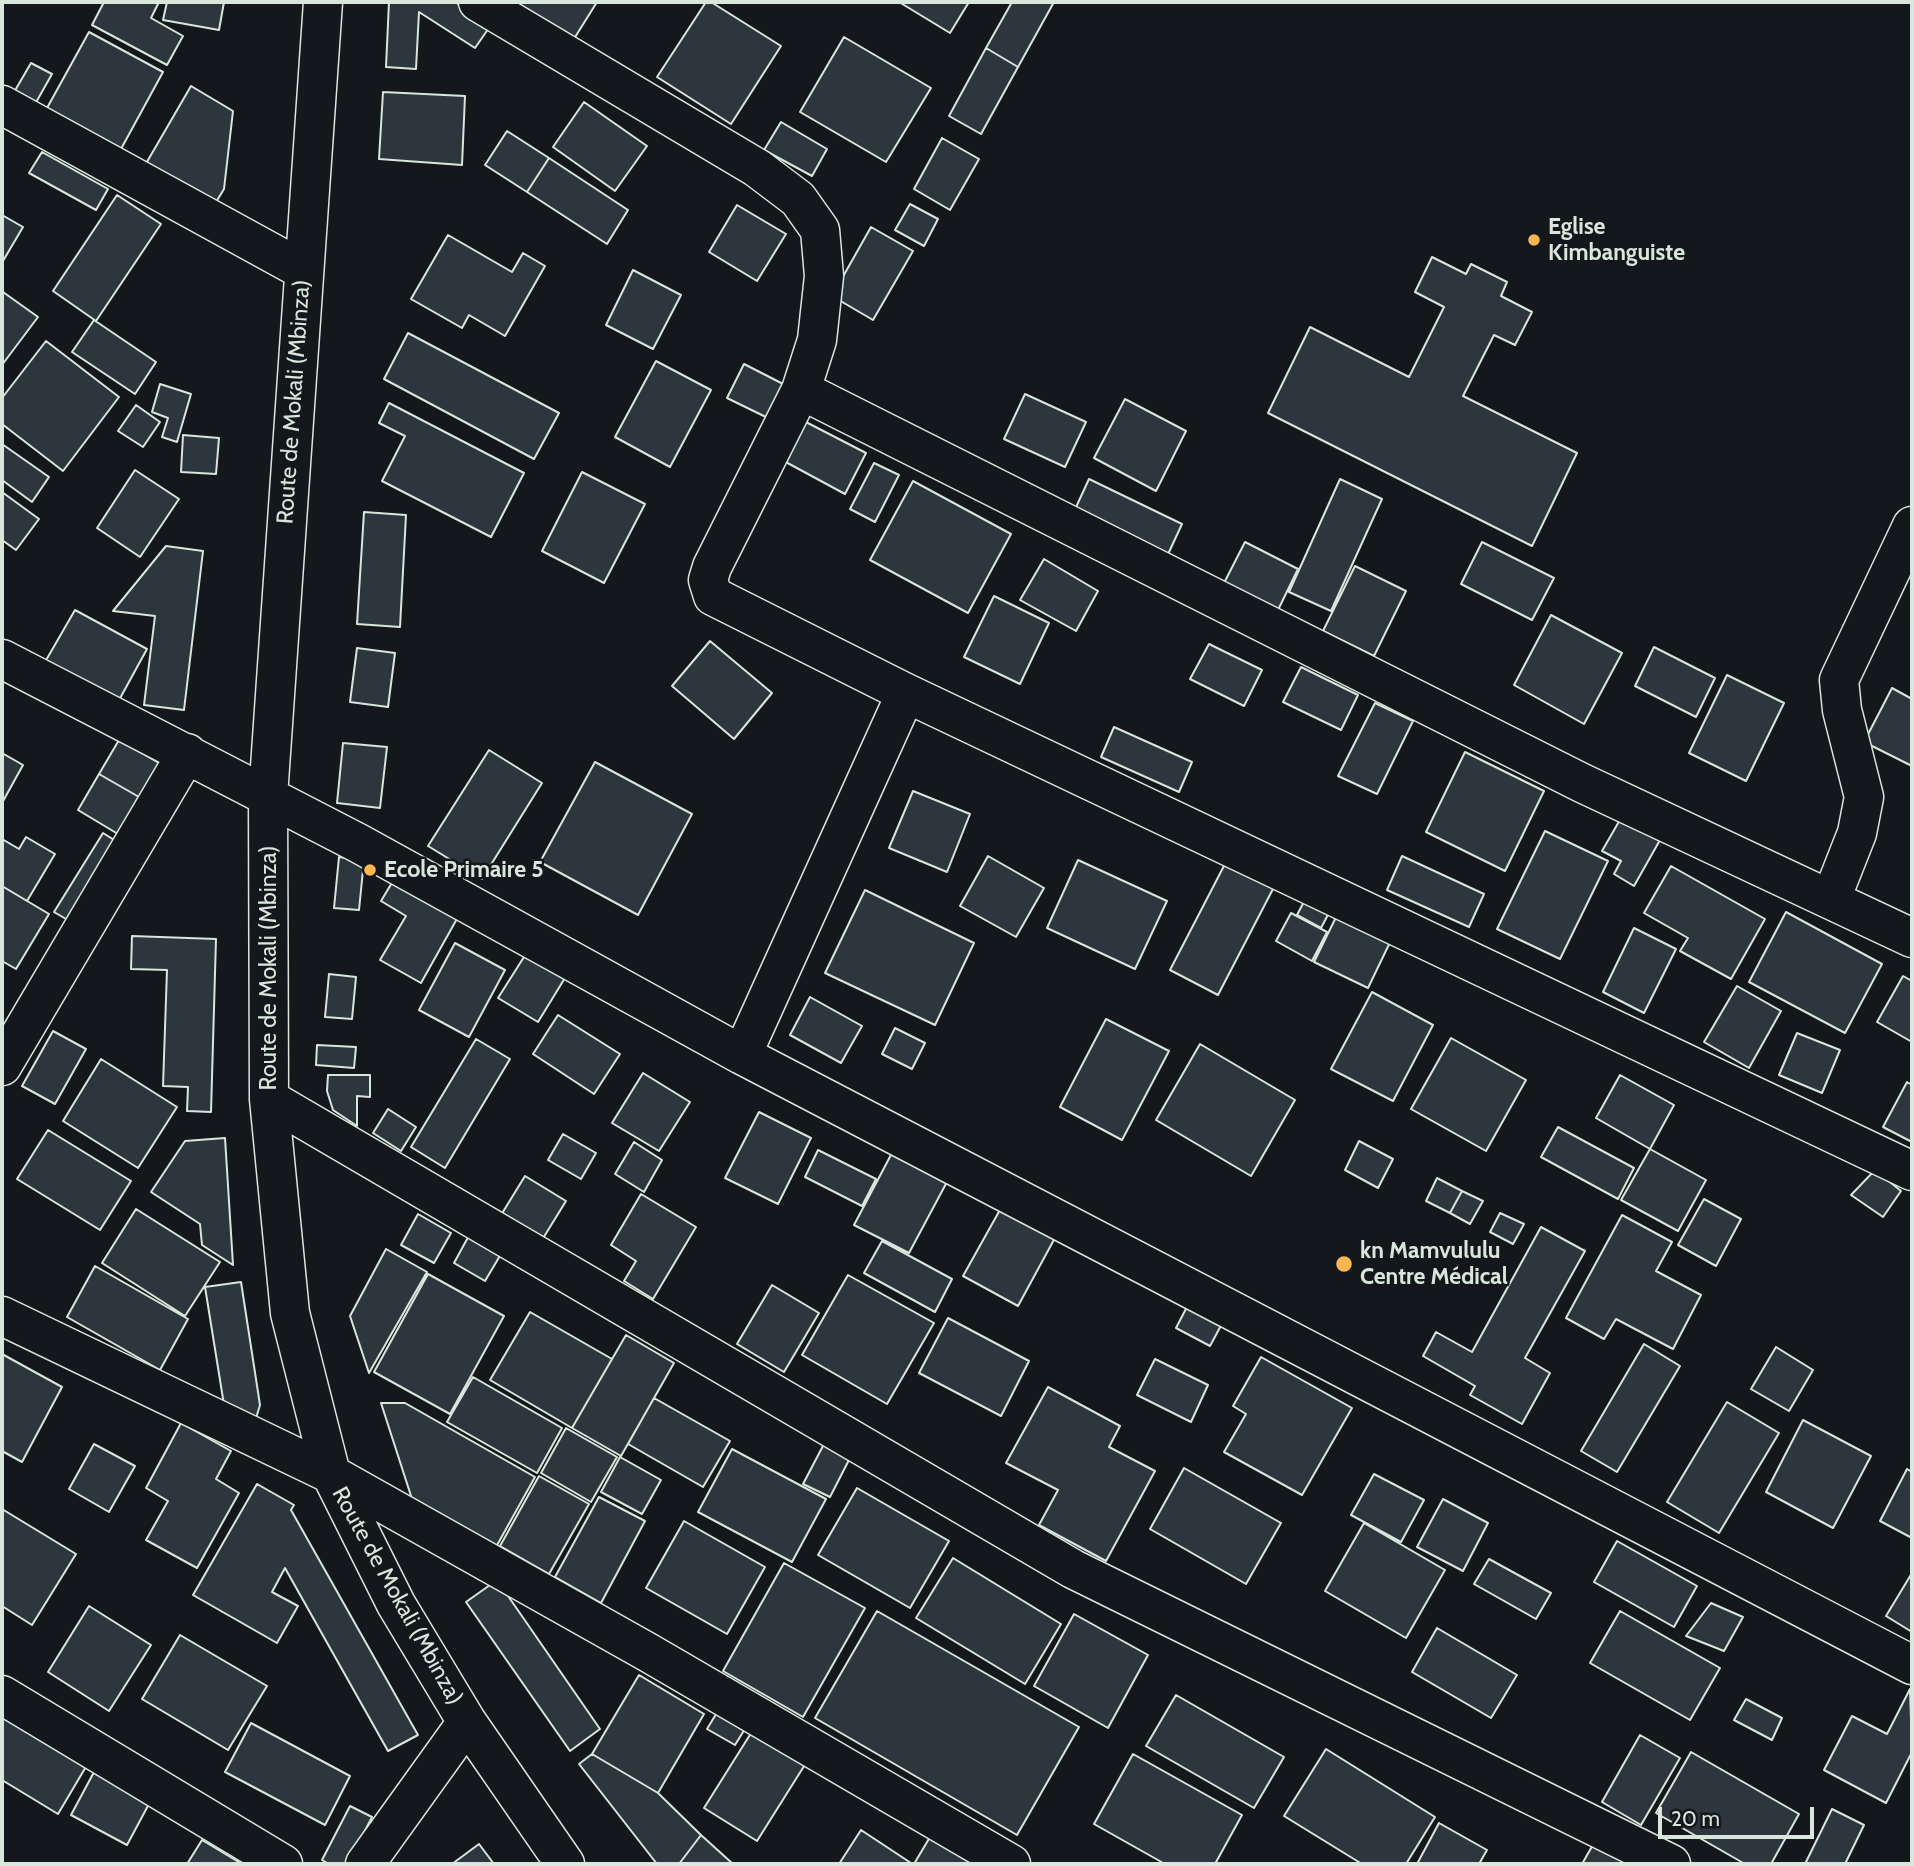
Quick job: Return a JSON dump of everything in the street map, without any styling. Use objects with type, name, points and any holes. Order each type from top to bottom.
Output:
[{"type":"street","name":"Route de Mokali (Mbinza)","points":[[323,2],[268,796],[269,1099],[290,1313],[331,1474],[396,1604],[467,1722],[565,1864]]},
{"type":"street","points":[[478,2],[757,168],[798,199],[820,230],[824,276],[817,340],[802,390],[708,580],[713,596],[730,607],[906,693],[1912,1171]]},
{"type":"street","points":[[2,105],[303,270]]},
{"type":"street","points":[[802,390],[1582,783],[1912,938]]},
{"type":"street","points":[[1830,900],[1857,833],[1864,797],[1842,710],[1839,680],[1912,526]]},
{"type":"street","points":[[2,659],[187,752],[358,843],[742,1055],[1912,1665]]},
{"type":"street","points":[[742,1055],[906,693]]},
{"type":"street","points":[[2,1066],[187,752]]},
{"type":"street","points":[[269,1099],[1073,1569],[1671,1864]]},
{"type":"street","points":[[2,1316],[331,1474],[649,1653],[1011,1864]]},
{"type":"street","points":[[2,1695],[283,1864]]},
{"type":"street","points":[[365,1864],[467,1722]]},
{"type":"building","points":[[104,2],[159,2],[151,18],[183,36],[167,65],[92,25]]},
{"type":"building","points":[[167,2],[224,2],[219,30],[163,20]]},
{"type":"building","points":[[389,2],[455,2],[491,25],[475,48],[419,12],[416,69],[386,67]]},
{"type":"building","points":[[508,2],[597,2],[572,42]]},
{"type":"building","points":[[706,2],[711,2],[781,46],[731,124],[657,77]]},
{"type":"building","points":[[899,2],[969,2],[950,33]]},
{"type":"building","points":[[1012,2],[1054,2],[1018,67],[986,48]]},
{"type":"building","points":[[89,32],[163,72],[121,149],[47,108]]},
{"type":"building","points":[[844,37],[931,88],[886,162],[800,112]]},
{"type":"building","points":[[986,48],[1018,67],[981,134],[949,116]]},
{"type":"building","points":[[31,63],[52,74],[34,106],[13,94]]},
{"type":"building","points":[[191,86],[233,111],[224,189],[213,207],[144,167]]},
{"type":"building","points":[[383,92],[465,96],[462,165],[379,159]]},
{"type":"building","points":[[584,102],[647,146],[615,191],[553,147]]},
{"type":"building","points":[[781,122],[827,149],[812,176],[764,150]]},
{"type":"building","points":[[507,131],[549,158],[527,192],[485,165]]},
{"type":"building","points":[[942,138],[979,159],[950,210],[914,189]]},
{"type":"building","points":[[42,152],[108,189],[96,210],[29,173]]},
{"type":"building","points":[[549,158],[628,210],[607,244],[527,192]]},
{"type":"building","points":[[117,195],[161,224],[96,321],[53,291]]},
{"type":"building","points":[[910,204],[938,219],[924,246],[895,230]]},
{"type":"building","points":[[737,205],[786,234],[757,281],[709,252]]},
{"type":"building","points":[[2,215],[23,227],[3,261],[2,260]]},
{"type":"building","points":[[871,227],[913,251],[873,320],[832,296]]},
{"type":"building","points":[[448,235],[512,272],[523,253],[545,266],[505,336],[469,315],[462,328],[411,299]]},
{"type":"building","points":[[1432,257],[1466,274],[1471,264],[1507,282],[1501,296],[1532,312],[1515,345],[1494,335],[1463,396],[1577,453],[1532,546],[1268,413],[1310,327],[1409,377],[1444,307],[1415,292]]},
{"type":"building","points":[[633,270],[681,295],[653,349],[606,325]]},
{"type":"building","points":[[3,292],[38,317],[2,365],[2,294]]},
{"type":"building","points":[[94,320],[156,362],[135,394],[72,352]]},
{"type":"building","points":[[408,333],[559,413],[534,459],[384,379]]},
{"type":"building","points":[[46,341],[119,397],[63,471],[2,424],[2,398]]},
{"type":"building","points":[[656,361],[711,390],[670,467],[615,437]]},
{"type":"building","points":[[744,364],[789,387],[772,420],[727,398]]},
{"type":"building","points":[[160,384],[191,394],[177,442],[162,437],[168,418],[152,412]]},
{"type":"building","points":[[1025,394],[1086,422],[1065,467],[1004,439]]},
{"type":"building","points":[[1125,399],[1186,431],[1156,491],[1094,458]]},
{"type":"building","points":[[389,403],[524,473],[491,537],[382,481],[405,436],[379,423]]},
{"type":"building","points":[[136,405],[160,422],[143,447],[118,431]]},
{"type":"building","points":[[802,420],[866,453],[845,494],[782,460]]},
{"type":"building","points":[[183,435],[219,438],[216,474],[181,472]]},
{"type":"building","points":[[2,444],[49,477],[32,502],[2,480]]},
{"type":"building","points":[[874,463],[899,475],[875,522],[850,509]]},
{"type":"building","points":[[135,470],[179,499],[140,557],[97,528]]},
{"type":"building","points":[[582,472],[645,504],[604,583],[542,551]]},
{"type":"building","points":[[1089,479],[1182,524],[1164,563],[1071,518]]},
{"type":"building","points":[[1340,479],[1382,499],[1331,611],[1289,592]]},
{"type":"building","points":[[913,481],[1011,534],[968,613],[870,560]]},
{"type":"building","points":[[2,492],[39,519],[16,550],[2,540]]},
{"type":"building","points":[[364,512],[406,515],[400,627],[357,624]]},
{"type":"building","points":[[1245,542],[1298,569],[1277,612],[1223,585]]},
{"type":"building","points":[[1482,542],[1554,578],[1532,620],[1461,584]]},
{"type":"building","points":[[166,546],[203,551],[184,710],[144,705],[155,616],[113,611]]},
{"type":"building","points":[[1044,559],[1098,591],[1076,631],[1020,600]]},
{"type":"building","points":[[1355,566],[1406,591],[1374,656],[1323,631]]},
{"type":"building","points":[[994,596],[1049,623],[1020,684],[964,657]]},
{"type":"building","points":[[75,610],[147,649],[118,702],[45,662]]},
{"type":"building","points":[[1551,615],[1622,653],[1584,724],[1514,685]]},
{"type":"building","points":[[710,641],[772,693],[734,739],[672,686]]},
{"type":"building","points":[[1209,644],[1262,670],[1244,706],[1190,679]]},
{"type":"building","points":[[1654,647],[1715,678],[1696,717],[1635,686]]},
{"type":"building","points":[[357,648],[395,653],[388,707],[350,702]]},
{"type":"building","points":[[1301,667],[1358,695],[1341,730],[1283,702]]},
{"type":"building","points":[[1727,675],[1784,703],[1746,781],[1689,753]]},
{"type":"building","points":[[1892,688],[1912,699],[1912,766],[1864,742]]},
{"type":"building","points":[[1375,703],[1413,721],[1377,794],[1338,776]]},
{"type":"building","points":[[1114,727],[1192,762],[1179,792],[1101,757]]},
{"type":"building","points":[[119,740],[159,763],[139,797],[99,774]]},
{"type":"building","points":[[343,743],[387,747],[380,808],[337,803]]},
{"type":"building","points":[[489,750],[542,783],[482,879],[428,846]]},
{"type":"building","points":[[1465,752],[1544,791],[1505,871],[1426,832]]},
{"type":"building","points":[[2,753],[23,765],[2,803]]},
{"type":"building","points":[[595,762],[692,814],[638,915],[540,862]]},
{"type":"building","points":[[99,774],[139,797],[118,834],[78,810]]},
{"type":"building","points":[[913,791],[970,814],[947,872],[889,848]]},
{"type":"building","points":[[1621,818],[1660,840],[1634,886],[1614,874],[1621,861],[1602,851]]},
{"type":"building","points":[[1545,831],[1608,861],[1560,959],[1497,929]]},
{"type":"building","points":[[103,833],[127,848],[78,926],[54,912]]},
{"type":"building","points":[[26,837],[55,854],[27,901],[2,886],[2,839],[19,849]]},
{"type":"building","points":[[988,856],[1044,888],[1016,937],[960,906]]},
{"type":"building","points":[[1402,856],[1484,894],[1469,927],[1387,890]]},
{"type":"building","points":[[339,857],[364,860],[359,910],[334,908]]},
{"type":"building","points":[[1078,860],[1167,901],[1135,969],[1047,928]]},
{"type":"building","points":[[1226,862],[1274,887],[1218,995],[1170,970]]},
{"type":"building","points":[[1671,866],[1765,919],[1731,979],[1680,951],[1688,938],[1644,913]]},
{"type":"building","points":[[393,881],[458,917],[421,983],[380,960],[406,916],[381,901]]},
{"type":"building","points":[[2,886],[49,914],[16,969],[2,961]]},
{"type":"building","points":[[865,890],[974,943],[935,1025],[825,973]]},
{"type":"building","points":[[1307,896],[1331,909],[1321,928],[1297,915]]},
{"type":"building","points":[[1340,909],[1394,934],[1368,988],[1314,962]]},
{"type":"building","points":[[1786,912],[1882,964],[1845,1033],[1749,982]]},
{"type":"building","points":[[1291,913],[1327,932],[1312,961],[1276,941]]},
{"type":"building","points":[[1634,928],[1676,949],[1644,1013],[1603,992]]},
{"type":"building","points":[[132,936],[216,939],[211,1112],[187,1111],[188,1087],[163,1086],[167,970],[131,969]]},
{"type":"building","points":[[455,943],[505,970],[469,1037],[419,1010]]},
{"type":"building","points":[[529,949],[568,973],[538,1022],[498,998]]},
{"type":"building","points":[[329,974],[356,977],[352,1019],[325,1017]]},
{"type":"building","points":[[1903,976],[1912,981],[1912,1042],[1877,1022]]},
{"type":"building","points":[[1737,986],[1781,1011],[1749,1068],[1704,1042]]},
{"type":"building","points":[[1372,992],[1433,1025],[1393,1101],[1331,1069]]},
{"type":"building","points":[[810,997],[862,1026],[841,1063],[790,1035]]},
{"type":"building","points":[[558,1015],[620,1054],[594,1094],[533,1054]]},
{"type":"building","points":[[1106,1019],[1169,1051],[1122,1140],[1060,1107]]},
{"type":"building","points":[[895,1028],[925,1043],[912,1069],[882,1054]]},
{"type":"building","points":[[53,1031],[86,1049],[55,1104],[22,1086]]},
{"type":"building","points":[[1797,1033],[1840,1050],[1822,1093],[1779,1075]]},
{"type":"building","points":[[1451,1038],[1526,1080],[1486,1151],[1411,1109]]},
{"type":"building","points":[[476,1039],[510,1059],[445,1168],[411,1147]]},
{"type":"building","points":[[1200,1044],[1295,1100],[1251,1176],[1156,1120]]},
{"type":"building","points":[[317,1045],[356,1047],[354,1068],[316,1065]]},
{"type":"building","points":[[101,1059],[177,1107],[138,1168],[63,1121]]},
{"type":"building","points":[[643,1073],[690,1102],[659,1151],[612,1123]]},
{"type":"building","points":[[328,1075],[370,1075],[370,1097],[357,1096],[357,1126],[333,1110],[327,1091]]},
{"type":"building","points":[[1620,1075],[1674,1105],[1650,1149],[1596,1118]]},
{"type":"building","points":[[1907,1082],[1912,1085],[1912,1142],[1883,1127]]},
{"type":"building","points":[[388,1109],[416,1127],[401,1151],[373,1133]]},
{"type":"building","points":[[759,1112],[811,1138],[778,1204],[725,1178]]},
{"type":"building","points":[[1558,1127],[1634,1168],[1618,1199],[1541,1157]]},
{"type":"building","points":[[48,1130],[131,1181],[100,1230],[17,1179]]},
{"type":"building","points":[[563,1134],[596,1153],[581,1179],[548,1160]]},
{"type":"building","points":[[225,1138],[233,1265],[202,1245],[200,1224],[151,1192],[185,1141]]},
{"type":"building","points":[[1359,1141],[1393,1159],[1378,1188],[1345,1170]]},
{"type":"building","points":[[634,1142],[662,1160],[644,1192],[615,1174]]},
{"type":"building","points":[[1650,1149],[1706,1180],[1678,1231],[1621,1200]]},
{"type":"building","points":[[818,1150],[876,1179],[862,1206],[805,1177]]},
{"type":"building","points":[[893,1151],[948,1180],[909,1253],[854,1225]]},
{"type":"building","points":[[1875,1170],[1901,1191],[1883,1217],[1851,1195]]},
{"type":"building","points":[[525,1176],[566,1201],[542,1240],[501,1215]]},
{"type":"building","points":[[1437,1178],[1462,1191],[1450,1213],[1426,1201]]},
{"type":"building","points":[[1462,1191],[1483,1201],[1470,1224],[1450,1213]]},
{"type":"building","points":[[641,1194],[696,1227],[653,1299],[624,1281],[636,1261],[611,1245]]},
{"type":"building","points":[[1704,1199],[1741,1219],[1716,1266],[1678,1245]]},
{"type":"building","points":[[1001,1208],[1056,1236],[1018,1306],[963,1276]]},
{"type":"building","points":[[136,1209],[220,1262],[185,1316],[102,1263]]},
{"type":"building","points":[[1500,1213],[1524,1224],[1513,1244],[1490,1232]]},
{"type":"building","points":[[418,1214],[451,1233],[434,1263],[401,1245]]},
{"type":"building","points":[[1622,1215],[1672,1242],[1656,1271],[1701,1295],[1673,1349],[1616,1319],[1604,1339],[1566,1318]]},
{"type":"building","points":[[1541,1227],[1585,1251],[1525,1358],[1550,1373],[1522,1424],[1470,1395],[1475,1386],[1423,1356],[1436,1332],[1472,1352]]},
{"type":"building","points":[[472,1230],[504,1249],[485,1281],[454,1263]]},
{"type":"building","points":[[882,1241],[952,1279],[935,1312],[864,1273]]},
{"type":"building","points":[[386,1249],[427,1272],[369,1373],[350,1316]]},
{"type":"building","points":[[95,1266],[188,1319],[160,1370],[67,1317]]},
{"type":"building","points":[[428,1274],[504,1316],[450,1414],[374,1372]]},
{"type":"building","points":[[848,1275],[934,1323],[887,1404],[802,1355]]},
{"type":"building","points":[[241,1282],[260,1405],[253,1428],[225,1411],[205,1287]]},
{"type":"building","points":[[772,1285],[819,1313],[784,1372],[737,1344]]},
{"type":"building","points":[[1190,1301],[1224,1320],[1210,1346],[1176,1328]]},
{"type":"building","points":[[530,1312],[612,1359],[572,1428],[490,1380]]},
{"type":"building","points":[[948,1318],[1029,1361],[1001,1416],[919,1373]]},
{"type":"building","points":[[626,1335],[674,1363],[621,1456],[572,1428]]},
{"type":"building","points":[[1644,1344],[1680,1366],[1617,1472],[1581,1451]]},
{"type":"building","points":[[1776,1347],[1813,1370],[1789,1411],[1751,1389]]},
{"type":"building","points":[[2,1354],[62,1387],[22,1462],[2,1451]]},
{"type":"building","points":[[1261,1357],[1352,1408],[1302,1495],[1224,1452],[1246,1414],[1233,1406]]},
{"type":"building","points":[[1155,1359],[1208,1385],[1191,1422],[1137,1395]]},
{"type":"building","points":[[473,1377],[562,1428],[537,1473],[447,1422]]},
{"type":"building","points":[[1048,1387],[1120,1426],[1109,1447],[1155,1471],[1106,1561],[1039,1525],[1058,1490],[1006,1463]]},
{"type":"building","points":[[654,1398],[730,1441],[703,1487],[628,1444]]},
{"type":"building","points":[[1727,1402],[1779,1433],[1719,1533],[1667,1502]]},
{"type":"building","points":[[381,1403],[405,1403],[535,1477],[496,1547],[412,1499]]},
{"type":"building","points":[[1803,1420],[1871,1456],[1833,1528],[1766,1492]]},
{"type":"building","points":[[181,1423],[231,1451],[216,1479],[239,1493],[197,1568],[146,1540],[168,1501],[146,1488]]},
{"type":"building","points":[[566,1428],[617,1457],[591,1502],[541,1473]]},
{"type":"building","points":[[94,1444],[135,1466],[109,1512],[69,1489]]},
{"type":"building","points":[[824,1444],[850,1458],[830,1497],[803,1484]]},
{"type":"building","points":[[732,1449],[826,1499],[792,1562],[698,1512]]},
{"type":"building","points":[[620,1457],[661,1480],[642,1514],[601,1492]]},
{"type":"building","points":[[1184,1468],[1281,1523],[1246,1584],[1150,1529]]},
{"type":"building","points":[[1907,1469],[1912,1472],[1912,1538],[1880,1521]]},
{"type":"building","points":[[1374,1474],[1424,1500],[1401,1542],[1351,1515]]},
{"type":"building","points":[[539,1476],[589,1504],[549,1574],[500,1546]]},
{"type":"building","points":[[257,1484],[294,1505],[291,1510],[418,1735],[388,1751],[285,1568],[272,1592],[298,1606],[277,1643],[193,1595]]},
{"type":"building","points":[[857,1488],[949,1541],[910,1608],[818,1555]]},
{"type":"building","points":[[599,1497],[645,1521],[601,1603],[555,1577]]},
{"type":"building","points":[[1443,1499],[1488,1523],[1463,1571],[1417,1547]]},
{"type":"building","points":[[2,1509],[76,1554],[32,1625],[2,1606]]},
{"type":"building","points":[[684,1521],[765,1567],[727,1634],[646,1588]]},
{"type":"building","points":[[1364,1523],[1445,1570],[1406,1638],[1325,1591]]},
{"type":"building","points":[[1617,1541],[1697,1586],[1674,1627],[1594,1582]]},
{"type":"building","points":[[953,1558],[1061,1624],[1025,1684],[916,1618]]},
{"type":"building","points":[[1489,1559],[1551,1593],[1536,1619],[1474,1584]]},
{"type":"building","points":[[784,1563],[865,1608],[803,1717],[723,1671]]},
{"type":"building","points":[[1912,1573],[1912,1632],[1886,1616]]},
{"type":"building","points":[[497,1580],[600,1729],[570,1751],[466,1602]]},
{"type":"building","points":[[1711,1603],[1743,1617],[1724,1651],[1686,1636]]},
{"type":"building","points":[[89,1606],[151,1645],[109,1711],[48,1672]]},
{"type":"building","points":[[877,1611],[1079,1727],[1017,1835],[815,1718]]},
{"type":"building","points":[[1620,1611],[1720,1668],[1690,1720],[1590,1663]]},
{"type":"building","points":[[1074,1614],[1148,1655],[1108,1728],[1034,1686]]},
{"type":"building","points":[[1437,1628],[1517,1675],[1491,1718],[1412,1672]]},
{"type":"building","points":[[180,1635],[267,1686],[228,1750],[142,1699]]},
{"type":"building","points":[[639,1675],[704,1714],[658,1793],[592,1754]]},
{"type":"building","points":[[1910,1689],[1912,1752],[1886,1803],[1824,1770],[1852,1716],[1887,1734]]},
{"type":"building","points":[[1176,1695],[1284,1757],[1254,1808],[1146,1746]]},
{"type":"building","points":[[1746,1699],[1782,1718],[1772,1740],[1734,1720]]},
{"type":"building","points":[[721,1706],[748,1724],[735,1745],[707,1729]]},
{"type":"building","points":[[2,1713],[87,1765],[58,1814],[2,1780]]},
{"type":"building","points":[[251,1723],[350,1776],[325,1825],[225,1772]]},
{"type":"building","points":[[753,1730],[806,1763],[757,1841],[704,1808]]},
{"type":"building","points":[[1640,1735],[1680,1758],[1641,1825],[1602,1802]]},
{"type":"building","points":[[1326,1749],[1435,1817],[1406,1864],[1362,1864],[1284,1816]]},
{"type":"building","points":[[1691,1752],[1799,1814],[1771,1864],[1745,1864],[1656,1813]]},
{"type":"building","points":[[592,1754],[658,1793],[701,1835],[679,1864],[657,1864],[579,1764]]},
{"type":"building","points":[[1133,1754],[1242,1815],[1215,1864],[1165,1864],[1094,1824]]},
{"type":"building","points":[[94,1772],[150,1802],[127,1845],[71,1815]]},
{"type":"building","points":[[350,1806],[372,1817],[348,1864],[329,1864],[322,1860]]},
{"type":"building","points":[[1832,1809],[1864,1825],[1845,1864],[1805,1864]]},
{"type":"building","points":[[1439,1823],[1487,1850],[1479,1864],[1417,1864]]},
{"type":"building","points":[[861,1830],[911,1863],[911,1864],[839,1864]]},
{"type":"building","points":[[701,1835],[733,1864],[679,1864]]},
{"type":"building","points":[[930,1837],[974,1864],[914,1864]]},
{"type":"building","points":[[202,1840],[242,1864],[187,1864]]},
{"type":"building","points":[[1594,1843],[1631,1864],[1582,1864]]},
{"type":"building","points":[[479,1844],[494,1864],[452,1864]]},
{"type":"place","name":"Eglise Kimbanguiste","points":[[1534,240]]},
{"type":"place","name":"Ecole Primaire 5","points":[[370,870]]},
{"type":"place","name":"kn Mamvululu Centre Médical","points":[[1344,1264]]}]
